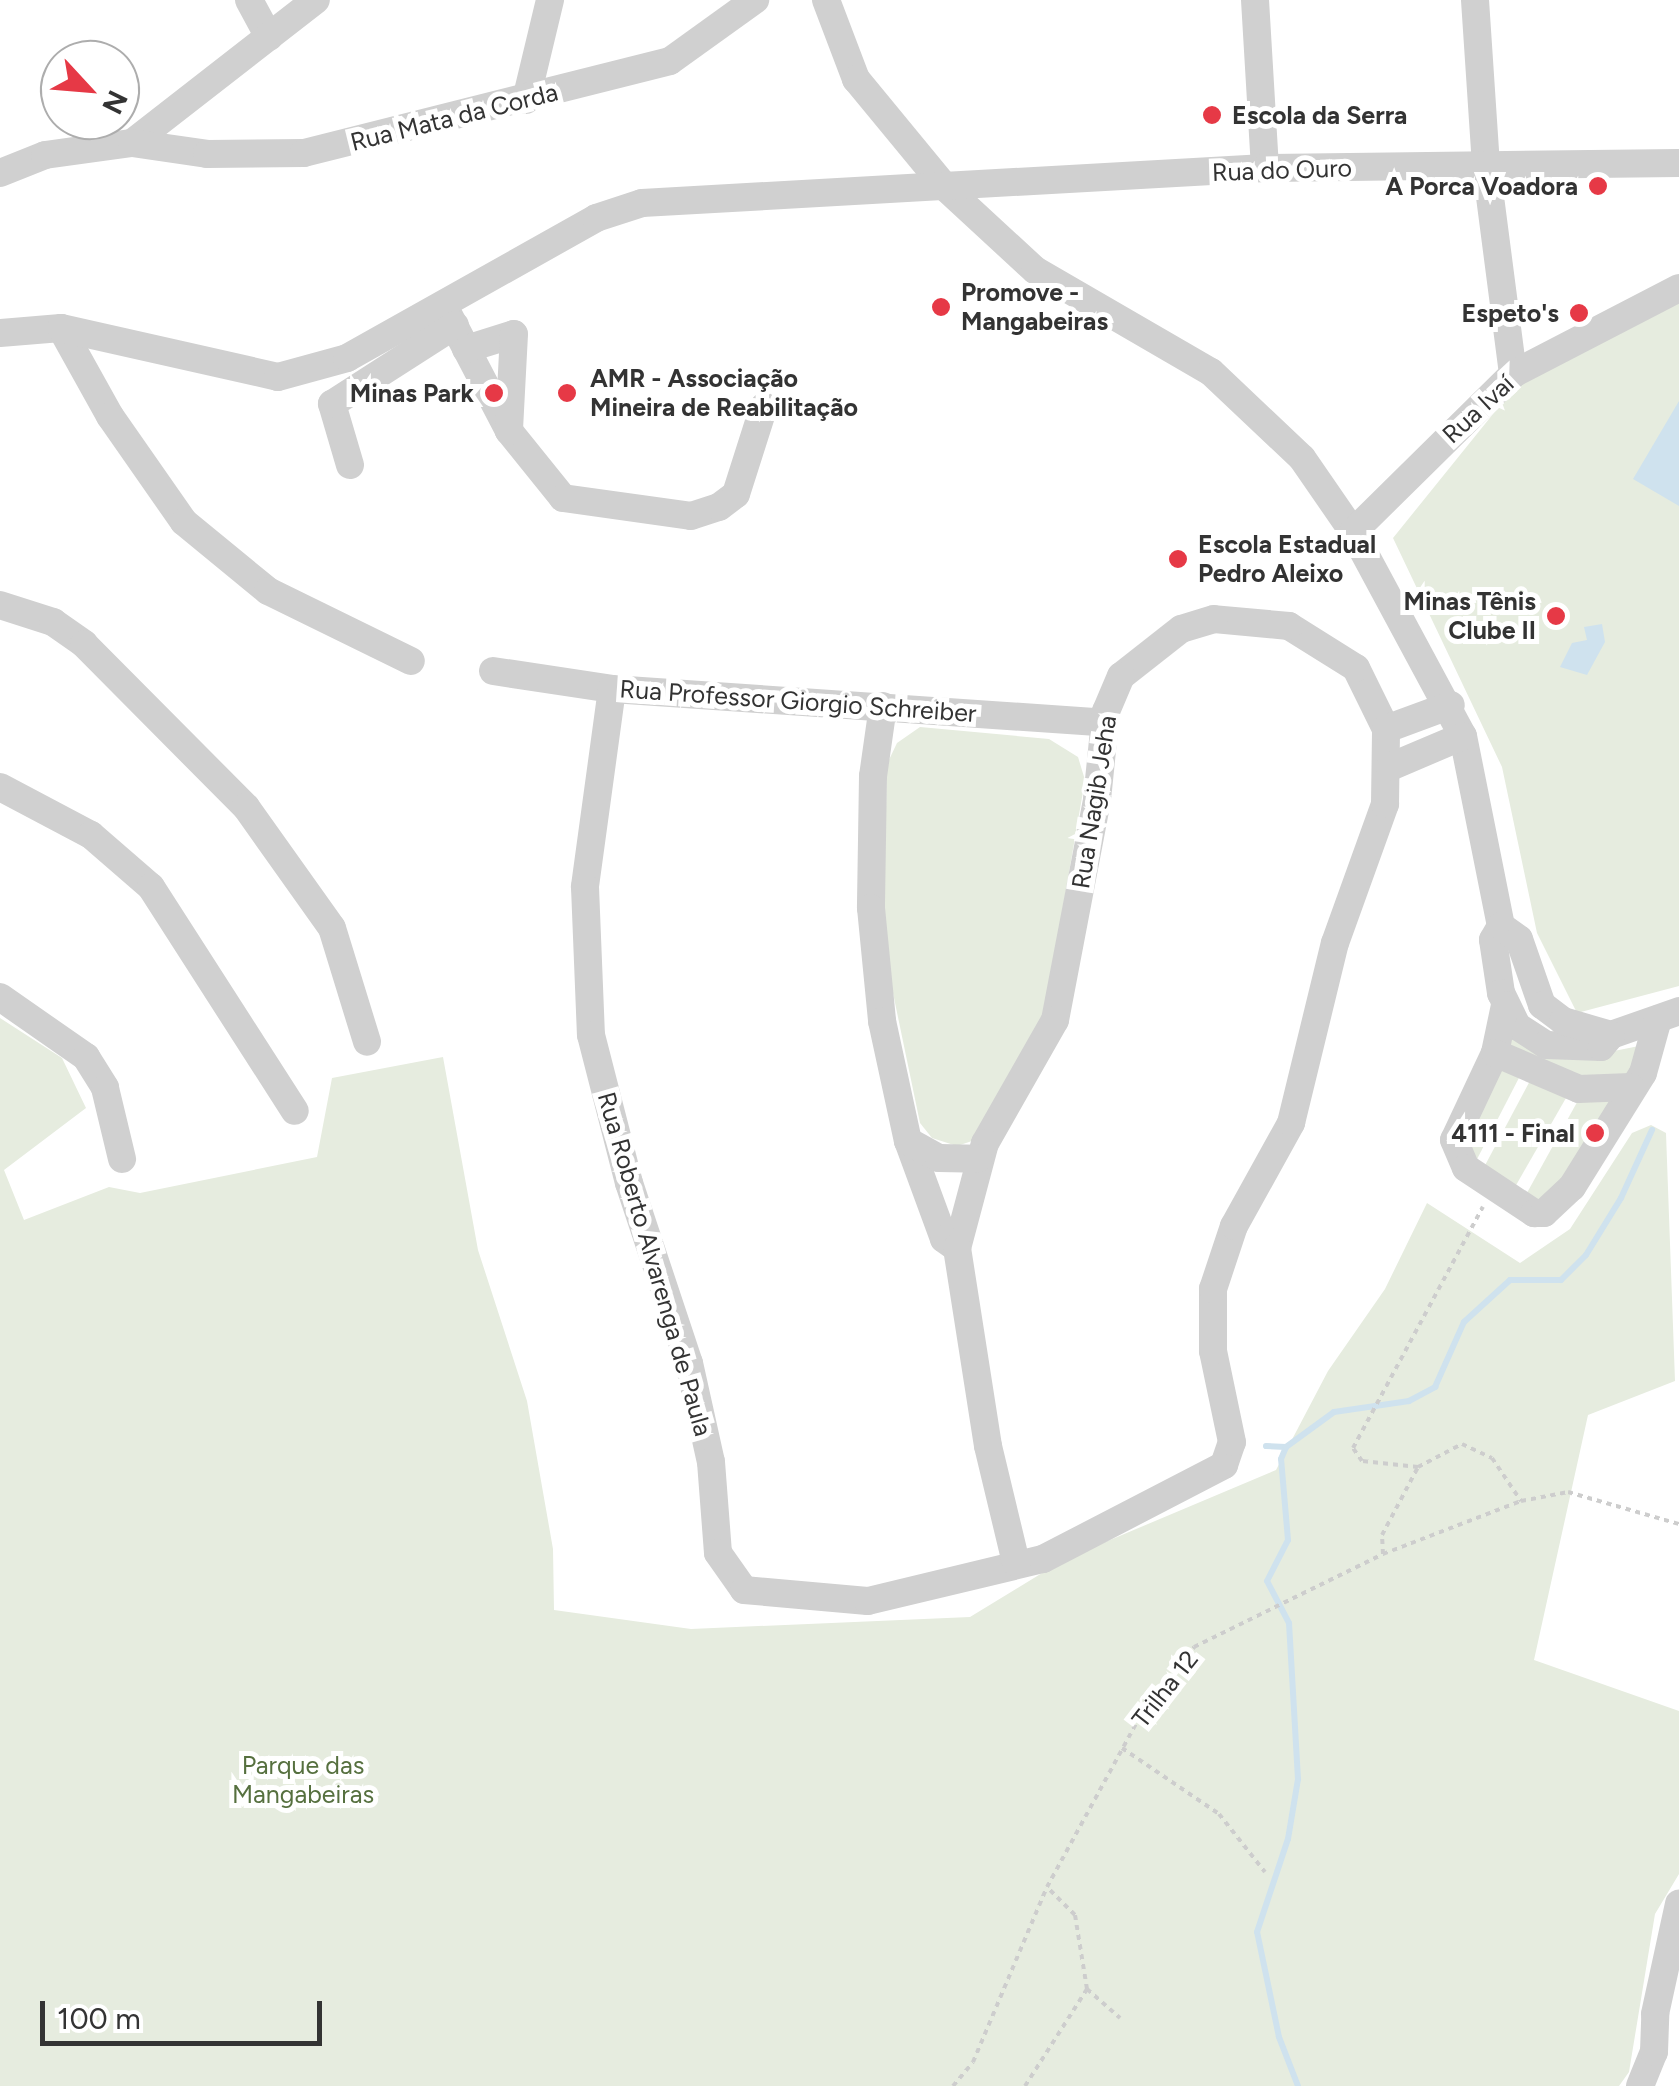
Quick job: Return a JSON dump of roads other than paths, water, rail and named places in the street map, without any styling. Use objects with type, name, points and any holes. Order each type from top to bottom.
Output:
[{"type":"street","points":[[249,0],[269,37]]},
{"type":"street","points":[[132,143],[316,0]]},
{"type":"street","points":[[526,100],[550,0]]},
{"type":"street","name":"Rua Mata da Corda","points":[[0,173],[45,154],[132,143],[208,154],[304,153],[526,100],[670,60],[756,0]]},
{"type":"street","points":[[826,0],[856,78],[946,188],[1035,270],[1210,372],[1302,458],[1352,532],[1452,705],[1462,736],[1501,926],[1494,940],[1505,1005],[1517,1026],[1546,1045],[1601,1047],[1611,1035],[1668,1015]]},
{"type":"street","points":[[1255,0],[1265,168]]},
{"type":"street","points":[[1475,0],[1486,166],[1513,374]]},
{"type":"street","name":"Rua do Ouro","points":[[455,327],[596,218],[642,203],[1265,168],[1679,163]]},
{"type":"street","points":[[987,227],[998,186]]},
{"type":"street","name":"Rua Ivaí","points":[[1352,532],[1513,374],[1679,288]]},
{"type":"street","points":[[455,327],[509,431],[563,498],[692,516],[736,494],[764,406]]},
{"type":"street","points":[[350,465],[332,404],[455,327]]},
{"type":"street","points":[[0,333],[61,328],[278,376],[455,327],[514,334],[509,431]]},
{"type":"street","points":[[61,328],[110,416],[184,522],[268,591],[411,661]]},
{"type":"street","points":[[0,605],[52,622],[84,644],[246,807],[332,928],[367,1042]]},
{"type":"street","name":"Rua Nagib Jeha","points":[[1016,1563],[988,1446],[956,1248],[978,1159],[1055,1020],[1098,800],[1104,722],[1121,676],[1181,629],[1214,620],[1290,626],[1356,668],[1386,728]]},
{"type":"street","name":"Rua Professor Giorgio Schreiber","points":[[493,671],[612,690],[1104,722]]},
{"type":"street","name":"Rua Roberto Alvarenga de Paula","points":[[612,690],[586,887],[591,1035],[629,1183],[689,1363],[711,1462],[718,1553],[744,1590],[868,1601],[1042,1559],[1224,1464],[1232,1442],[1213,1351],[1213,1289],[1234,1226],[1291,1122],[1334,943],[1364,875],[1390,767],[1386,728]]},
{"type":"street","points":[[1386,728],[1452,705]]},
{"type":"street","name":"Rua Nagib Jeha","points":[[883,706],[873,776],[870,908],[882,1021],[908,1141],[944,1239],[956,1248]]},
{"type":"street","points":[[1390,767],[1462,736]]},
{"type":"street","points":[[0,787],[91,836],[151,887],[192,942],[294,1111]]},
{"type":"street","points":[[1501,926],[1519,939],[1542,1005],[1563,1022],[1611,1035]]},
{"type":"street","points":[[0,997],[86,1057],[105,1088],[122,1159]]},
{"type":"street","points":[[1505,1005],[1495,1053],[1454,1140],[1466,1168],[1494,1191],[1544,1212],[1572,1187],[1631,1086],[1643,1073],[1668,1015]]},
{"type":"street","points":[[1495,1053],[1578,1090],[1631,1086]]},
{"type":"street","points":[[908,1141],[939,1158],[978,1159]]},
{"type":"street","points":[[1640,2086],[1654,2052],[1655,2014],[1679,1904]]},
{"type":"water","points":[[1679,401],[1679,506],[1633,479]]},
{"type":"water","points":[[1602,624],[1605,642],[1587,675],[1560,667],[1572,643],[1587,640],[1584,627]]},
{"type":"waterway","points":[[1298,2086],[1279,2037],[1257,1932],[1288,1839],[1298,1779],[1289,1623],[1267,1581],[1288,1540],[1281,1459],[1286,1447],[1334,1412],[1409,1401],[1435,1387],[1464,1322],[1510,1280],[1561,1280],[1586,1255],[1621,1198],[1652,1130]]},
{"type":"waterway","points":[[1266,1446],[1286,1447]]},
{"type":"place","name":"Escola da Serra","points":[[1212,115]]},
{"type":"place","name":"A Porca Voadora","points":[[1598,186]]},
{"type":"place","name":"Promove - Mangabeiras","points":[[941,307]]},
{"type":"place","name":"Espeto's","points":[[1579,313]]},
{"type":"place","name":"Minas Park","points":[[494,393]]},
{"type":"place","name":"AMR - Associação Mineira de Reabilitação","points":[[567,393]]},
{"type":"place","name":"Escola Estadual Pedro Aleixo","points":[[1178,559]]},
{"type":"place","name":"Minas Tênis Clube II","points":[[1556,616]]},
{"type":"place","name":"4111 - Final","points":[[1595,1133]]},
{"type":"park label","name":"Parque das Mangabeiras","points":[[303,1780]]}]
